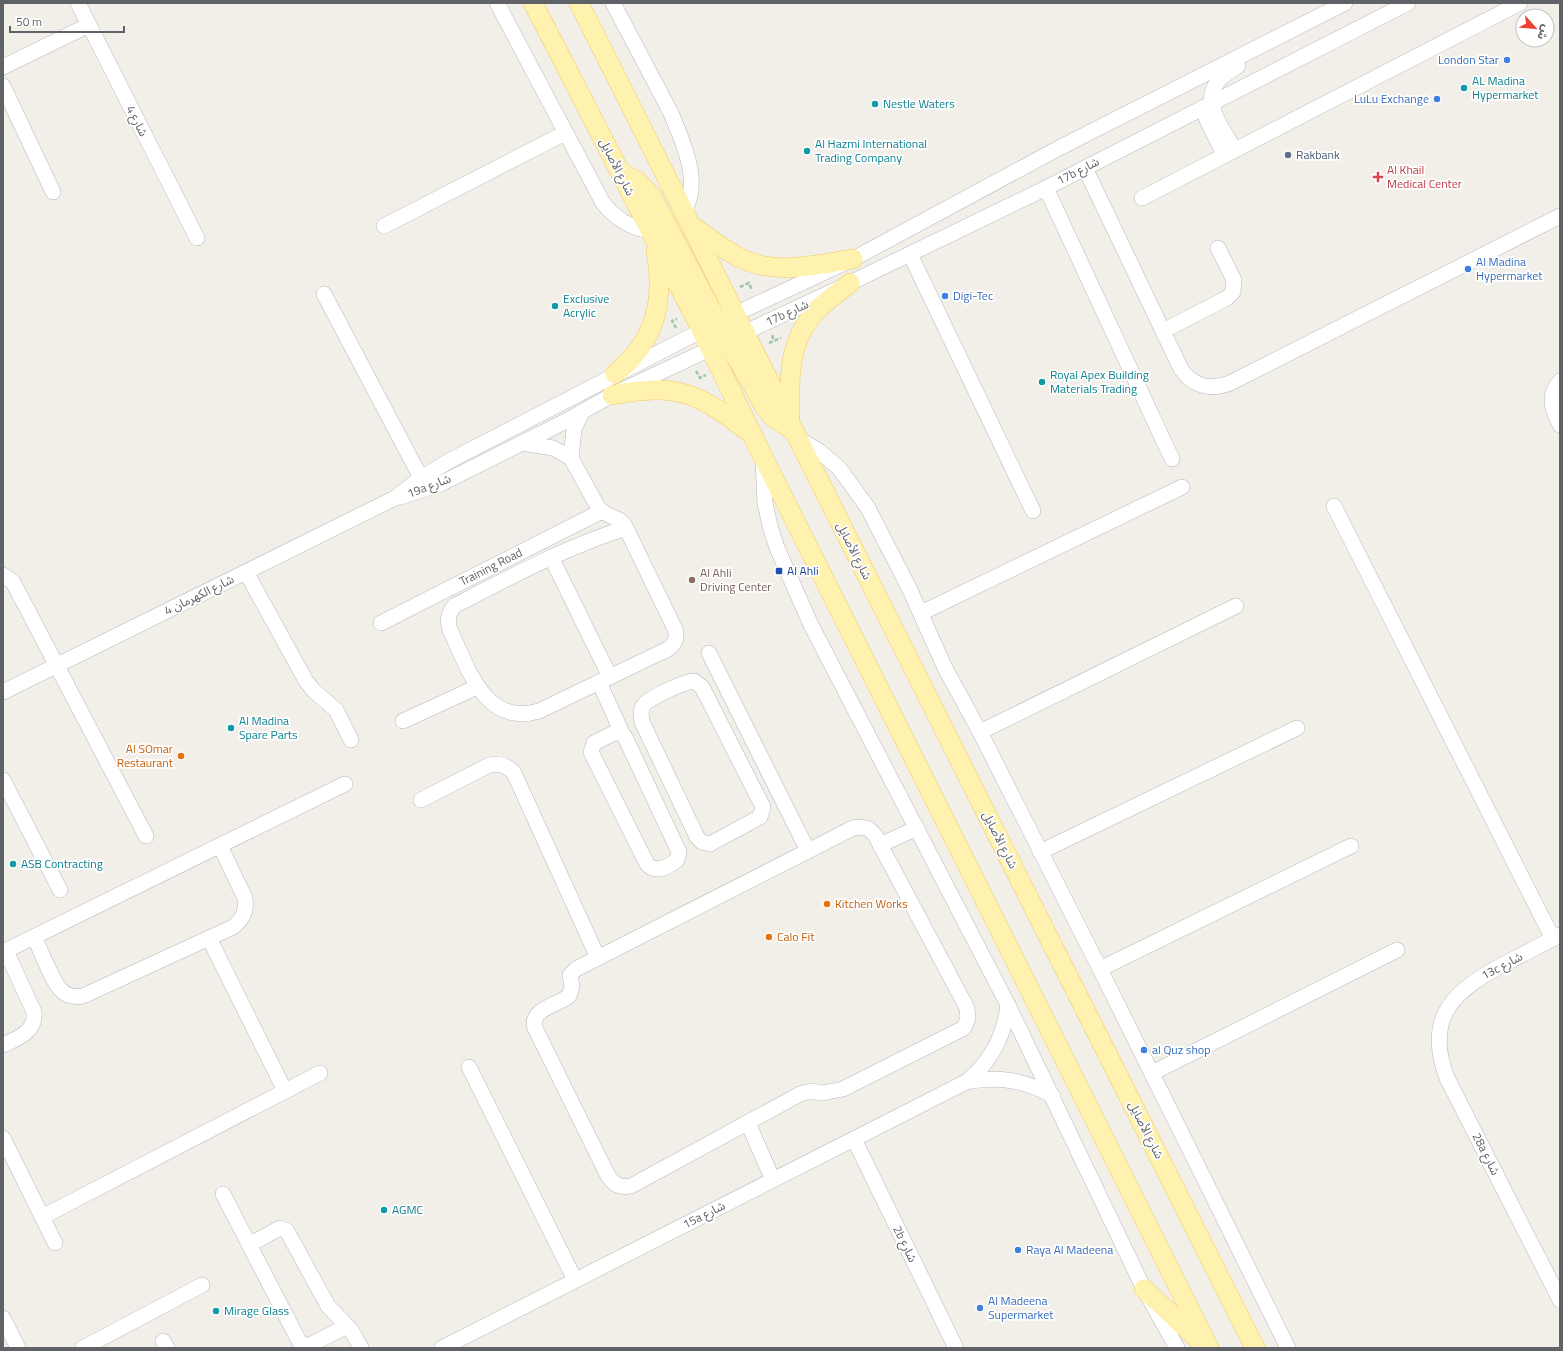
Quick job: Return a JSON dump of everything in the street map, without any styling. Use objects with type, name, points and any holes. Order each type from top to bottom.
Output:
[{"type":"main road","name":"شارع الأصايل","points":[[533,3],[702,331],[719,345]]},
{"type":"main road","points":[[579,3],[688,219],[728,318]]},
{"type":"main road","points":[[620,172],[637,181],[651,195],[707,303],[728,318]]},
{"type":"main road","points":[[688,219],[738,257],[769,267],[794,268],[854,259]]},
{"type":"main road","points":[[615,374],[625,366],[642,346],[654,322],[660,293],[660,279],[651,233]]},
{"type":"main road","points":[[793,431],[790,365],[796,343],[809,320],[818,309],[850,283]]},
{"type":"main road","name":"شارع الأصايل","points":[[728,318],[745,332],[793,431],[1255,1348]]},
{"type":"main road","points":[[719,345],[766,408],[778,421],[793,431]]},
{"type":"main road","points":[[719,345],[752,434],[763,457],[1208,1348]]},
{"type":"main road","points":[[612,395],[656,389],[685,393],[712,405],[752,434]]},
{"type":"main road","points":[[1144,1289],[1208,1348]]},
{"type":"street","name":"شارع 4","points":[[78,3],[197,238]]},
{"type":"street","points":[[497,3],[598,195],[609,211],[632,227],[651,233]]},
{"type":"street","points":[[613,3],[671,113],[678,132],[693,184],[688,219]]},
{"type":"street","name":"17b شارع","points":[[728,318],[854,259],[1059,148],[1345,3]]},
{"type":"street","name":"17b شارع","points":[[745,332],[1046,188],[1408,3]]},
{"type":"street","points":[[1142,198],[1520,3]]},
{"type":"street","points":[[3,67],[89,25]]},
{"type":"street","points":[[1230,152],[1207,106],[1212,91],[1221,78],[1297,28]]},
{"type":"street","points":[[3,86],[53,192]]},
{"type":"street","points":[[384,226],[565,133]]},
{"type":"street","points":[[1085,168],[1185,376],[1202,386],[1214,388],[1222,386],[1560,216]]},
{"type":"street","points":[[1046,188],[1172,459]]},
{"type":"street","points":[[1163,331],[1227,298],[1234,292],[1234,280],[1218,248]]},
{"type":"street","points":[[910,254],[1033,511]]},
{"type":"street","points":[[324,294],[421,478]]},
{"type":"street","name":"19a شارع","points":[[395,498],[421,478],[449,461],[615,374],[728,318]]},
{"type":"street","name":"19a شارع","points":[[395,498],[440,484],[582,412],[612,395],[745,332]]},
{"type":"street","points":[[1560,381],[1554,388],[1551,403],[1560,425]]},
{"type":"street","points":[[571,458],[572,439],[582,412]]},
{"type":"street","points":[[793,431],[834,464],[855,488],[880,530],[921,613],[945,668],[980,732],[1100,969],[1288,1348]]},
{"type":"street","points":[[436,595],[477,687],[486,698],[509,713],[528,714],[539,711],[668,649],[675,643],[675,629],[626,528],[617,517],[602,511],[571,458],[553,448],[522,443]]},
{"type":"street","points":[[763,457],[765,503],[777,548],[829,663],[917,828],[1008,1005],[1053,1096],[1144,1289],[1177,1348]]},
{"type":"street","points":[[921,613],[1182,487]]},
{"type":"street","name":"شارع الكهرمان 4","points":[[3,692],[395,498]]},
{"type":"street","points":[[1334,506],[1556,937]]},
{"type":"street","name":"Training Road","points":[[381,623],[602,511]]},
{"type":"street","points":[[448,622],[449,613],[454,606],[551,557],[591,539],[626,528]]},
{"type":"street","points":[[551,557],[604,679],[623,735],[679,852],[677,860],[659,870],[649,867],[591,752],[592,745],[596,741],[614,733],[623,735]]},
{"type":"street","points":[[246,572],[306,681],[313,690],[336,710],[351,740]]},
{"type":"street","points":[[3,575],[13,582],[146,836]]},
{"type":"street","points":[[980,732],[1236,606]]},
{"type":"street","points":[[709,653],[808,851]]},
{"type":"street","points":[[690,682],[698,683],[702,687],[760,798],[763,810],[760,817],[714,842],[705,843],[699,840],[652,744],[642,722],[641,716],[643,706],[650,700],[690,682]]},
{"type":"street","points":[[403,721],[477,687]]},
{"type":"street","points":[[1040,852],[1297,728]]},
{"type":"street","points":[[633,754],[652,744]]},
{"type":"street","points":[[421,800],[489,765],[500,764],[510,769],[514,773],[598,958]]},
{"type":"street","points":[[3,780],[60,890]]},
{"type":"street","points":[[3,1046],[29,1031],[34,1017],[34,1012],[5,952],[345,784]]},
{"type":"street","points":[[760,798],[776,787]]},
{"type":"street","points":[[670,833],[690,822]]},
{"type":"street","points":[[857,827],[870,829],[880,845],[967,1008],[967,1023],[960,1031],[843,1089],[822,1093],[811,1091],[800,1094],[631,1186],[621,1187],[611,1181],[534,1024],[538,1013],[569,996],[572,987],[570,974],[572,971],[808,851],[857,827]]},
{"type":"street","points":[[880,845],[917,828]]},
{"type":"street","points":[[34,937],[58,986],[66,994],[77,997],[83,996],[209,938],[238,923],[243,918],[246,904],[245,898],[220,846]]},
{"type":"street","points":[[1100,969],[1351,846]]},
{"type":"street","name":"13c شارع","points":[[1450,1004],[1466,988],[1484,975],[1556,937]]},
{"type":"street","points":[[209,938],[285,1092]]},
{"type":"street","points":[[1152,1073],[1397,950]]},
{"type":"street","name":"28a شارع","points":[[1450,1004],[1444,1013],[1438,1034],[1438,1045],[1442,1066],[1560,1300]]},
{"type":"street","name":"15a شارع","points":[[442,1348],[966,1082],[981,1069],[993,1054],[1004,1030],[1008,1005]]},
{"type":"street","points":[[469,1067],[575,1280]]},
{"type":"street","points":[[42,1217],[320,1073]]},
{"type":"street","name":"15a شارع","points":[[966,1082],[992,1079],[1018,1081],[1053,1096]]},
{"type":"street","points":[[748,1123],[774,1180]]},
{"type":"street","points":[[3,1138],[55,1243]]},
{"type":"street","name":"2b شارع","points":[[854,1139],[956,1348]]},
{"type":"street","points":[[223,1194],[300,1343],[308,1346],[347,1326]]},
{"type":"street","points":[[249,1245],[280,1228],[287,1231],[328,1306],[354,1334],[361,1348]]},
{"type":"street","points":[[83,1348],[202,1285]]},
{"type":"street","points":[[3,1318],[18,1348]]},
{"type":"place","name":"London Star","points":[[1507,60]]},
{"type":"place","name":"AL Madina Hypermarket","points":[[1464,88]]},
{"type":"place","name":"LuLu Exchange","points":[[1437,99]]},
{"type":"place","name":"Nestle Waters","points":[[875,104]]},
{"type":"place","name":"Al Hazmi International Trading Company","points":[[807,151]]},
{"type":"place","name":"Rakbank","points":[[1288,155]]},
{"type":"place","name":"Al Khail Medical Center","points":[[1378,177]]},
{"type":"place","name":"Al Madina Hypermarket","points":[[1468,269]]},
{"type":"place","name":"Digi-Tec","points":[[945,296]]},
{"type":"place","name":"Exclusive Acrylic","points":[[555,306]]},
{"type":"place","name":"Royal Apex Building Materials Trading","points":[[1042,382]]},
{"type":"place","name":"Al Ahli","points":[[779,571]]},
{"type":"place","name":"Al Ahli Driving Center","points":[[692,580]]},
{"type":"place","name":"Al Madina Spare Parts","points":[[231,728]]},
{"type":"place","name":"Al SOmar Restaurant","points":[[181,756]]},
{"type":"place","name":"ASB Contracting","points":[[13,864]]},
{"type":"place","name":"Kitchen Works","points":[[827,904]]},
{"type":"place","name":"Calo Fit","points":[[769,937]]},
{"type":"place","name":"al Quz shop","points":[[1144,1050]]},
{"type":"place","name":"AGMC","points":[[384,1210]]},
{"type":"place","name":"Raya Al Madeena","points":[[1018,1250]]},
{"type":"place","name":"Al Madeena Supermarket","points":[[980,1308]]},
{"type":"place","name":"Mirage Glass","points":[[216,1311]]}]
